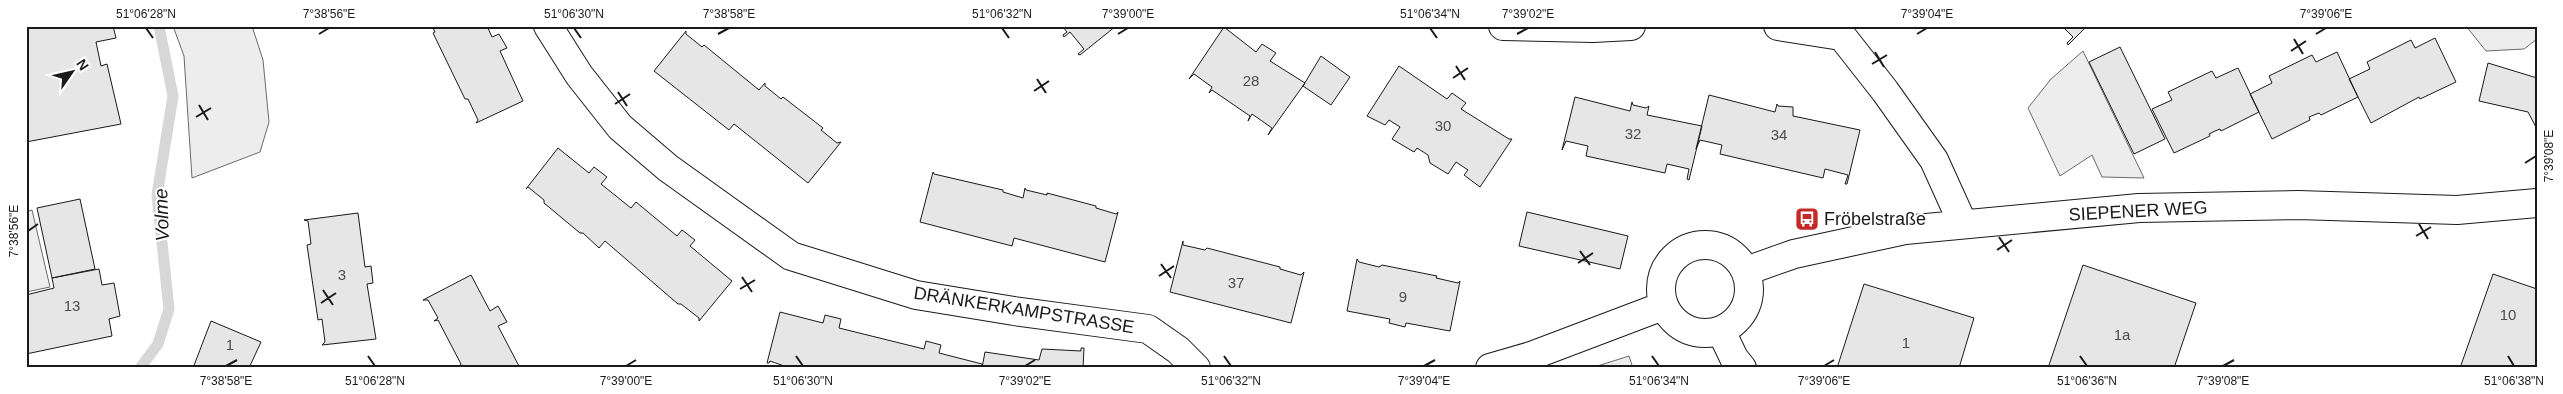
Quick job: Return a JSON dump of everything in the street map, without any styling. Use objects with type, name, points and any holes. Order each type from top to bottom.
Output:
[{"type":"street","name":"DRÄNKERKAMPSTRASSE","points":[[548,26],[579,75],[620,126],[668,168],[790,256],[916,295],[1014,312],[1099,321],[1148,329],[1178,350],[1196,368]]},
{"type":"street","points":[[1503,26],[1630,26]]},
{"type":"street","points":[[1778,26],[1838,31],[1885,91],[1934,160],[1963,224]]},
{"type":"street","name":"SIEPENER WEG","points":[[1746,271],[1819,248],[1905,230],[2139,208],[2298,205],[2457,210],[2537,203]]},
{"type":"street","points":[[1699,245],[1718,246],[1734,256],[1746,271],[1749,289],[1746,306],[1736,321],[1721,331],[1704,334],[1687,331],[1673,321],[1663,306],[1660,286],[1666,266],[1681,251],[1699,245]]},
{"type":"street","points":[[1490,368],[1531,356],[1663,306]]},
{"type":"street","points":[[1721,331],[1734,358],[1742,368]]},
{"type":"shaded area","points":[[173,26],[252,26],[263,60],[269,122],[260,152],[192,178],[184,56]]},
{"type":"shaded area","points":[[2466,26],[2537,26],[2537,39],[2524,49],[2486,51]]},
{"type":"shaded area","points":[[2083,51],[2144,178],[2102,177],[2092,155],[2060,176],[2028,108],[2051,79]]},
{"type":"shaded area","points":[[32,210],[50,287],[26,292],[26,212]]},
{"type":"shaded area","points":[[1629,356],[1633,368],[1591,368]]},
{"type":"building","points":[[26,26],[113,26],[116,38],[96,42],[101,66],[107,64],[121,124],[26,142]]},
{"type":"building","points":[[432,26],[487,26],[492,37],[499,34],[507,48],[500,51],[523,101],[476,123],[478,120],[468,99],[465,99],[433,33],[435,32]]},
{"type":"building","points":[[1062,26],[1116,26],[1080,55],[1078,54],[1084,49],[1070,32],[1064,37],[1063,35],[1067,32]]},
{"type":"building","points":[[2062,26],[2087,26],[2068,45],[2067,43],[2073,37]]},
{"type":"building","points":[[1224,27],[1256,52],[1262,44],[1276,53],[1270,61],[1305,83],[1268,135],[1272,128],[1252,114],[1248,121],[1250,116],[1212,90],[1209,93],[1212,87],[1194,74],[1189,79]]},
{"type":"building","points":[[686,31],[686,34],[702,47],[704,45],[759,90],[765,83],[765,86],[781,99],[783,97],[823,128],[821,130],[837,143],[841,142],[808,183],[734,124],[729,130],[654,71]]},
{"type":"building","points":[[2435,38],[2456,82],[2420,99],[2419,97],[2371,123],[2349,79],[2370,69],[2367,62],[2411,40],[2415,48]]},
{"type":"building","points":[[2120,47],[2165,139],[2134,154],[2089,62]]},
{"type":"building","points":[[2337,52],[2358,97],[2321,115],[2319,113],[2309,117],[2310,120],[2272,139],[2250,94],[2272,83],[2269,76],[2312,55],[2316,62]]},
{"type":"building","points":[[1321,56],[1350,77],[1331,105],[1303,86]]},
{"type":"building","points":[[2488,63],[2537,78],[2537,129],[2528,112],[2479,101]]},
{"type":"building","points":[[1399,66],[1447,99],[1452,93],[1466,103],[1461,109],[1509,139],[1512,139],[1480,187],[1464,175],[1468,170],[1456,162],[1448,174],[1430,163],[1428,155],[1417,148],[1414,152],[1392,139],[1400,127],[1389,120],[1385,125],[1367,116]]},
{"type":"building","points":[[2238,68],[2259,112],[2221,131],[2220,129],[2215,131],[2209,134],[2210,136],[2174,153],[2152,109],[2172,100],[2168,92],[2212,71],[2216,78]]},
{"type":"building","points":[[1709,95],[1775,112],[1777,104],[1778,106],[1793,107],[1793,116],[1860,130],[1847,184],[1845,184],[1848,175],[1825,169],[1823,178],[1720,154],[1722,145],[1700,140],[1696,149]]},
{"type":"building","points":[[1575,97],[1630,111],[1632,102],[1633,105],[1646,108],[1649,106],[1647,115],[1702,126],[1689,180],[1687,179],[1689,169],[1667,164],[1665,173],[1586,156],[1588,146],[1566,141],[1562,150]]},
{"type":"building","points":[[558,148],[589,173],[594,167],[607,177],[601,184],[631,208],[636,202],[677,236],[682,230],[695,240],[690,246],[732,281],[699,321],[699,318],[681,304],[678,304],[605,241],[599,248],[544,203],[544,200],[528,187],[526,189]]},
{"type":"building","points":[[933,172],[934,174],[1003,190],[1003,192],[1023,198],[1025,188],[1026,190],[1047,195],[1047,193],[1096,206],[1096,208],[1116,214],[1118,212],[1105,262],[1014,238],[1012,246],[920,222]]},
{"type":"building","points":[[80,199],[95,269],[52,278],[37,208]]},
{"type":"building","points":[[1527,212],[1628,236],[1620,269],[1519,246]]},
{"type":"building","points":[[358,213],[365,267],[371,266],[373,283],[367,284],[376,339],[322,345],[325,342],[322,319],[318,320],[307,245],[311,244],[308,221],[304,220]]},
{"type":"building","points":[[1183,241],[1183,245],[1205,250],[1207,248],[1280,267],[1280,269],[1301,275],[1304,272],[1291,323],[1170,292]]},
{"type":"building","points":[[1357,259],[1359,262],[1379,267],[1382,265],[1437,276],[1436,278],[1458,283],[1460,281],[1450,331],[1406,323],[1405,327],[1389,323],[1390,319],[1347,311]]},
{"type":"building","points":[[2083,265],[2196,303],[2174,368],[2048,368]]},
{"type":"building","points":[[99,269],[102,285],[114,283],[120,316],[109,319],[112,336],[26,354],[26,295],[54,288],[52,278]]},
{"type":"building","points":[[2493,274],[2537,289],[2537,368],[2460,368]]},
{"type":"building","points":[[471,275],[490,311],[498,306],[507,322],[498,326],[520,368],[464,368],[463,365],[459,367],[461,364],[438,320],[434,321],[438,318],[428,300],[423,300]]},
{"type":"building","points":[[1864,284],[1974,318],[1959,368],[1837,368]]},
{"type":"building","points":[[780,312],[823,323],[825,315],[841,319],[839,328],[924,349],[926,341],[941,345],[939,353],[982,364],[982,368],[790,368],[770,361],[767,363]]},
{"type":"building","points":[[211,321],[261,342],[249,368],[193,368]]},
{"type":"building","points":[[1081,348],[1084,348],[1083,368],[982,368],[985,352],[1039,360],[1042,349],[1081,351]]},
{"type":"waterway","name":"Volme","points":[[140,368],[158,344],[169,309],[157,195],[173,96],[159,26]]},
{"type":"place","name":"Fröbelstraße","points":[[1807,219]]}]
